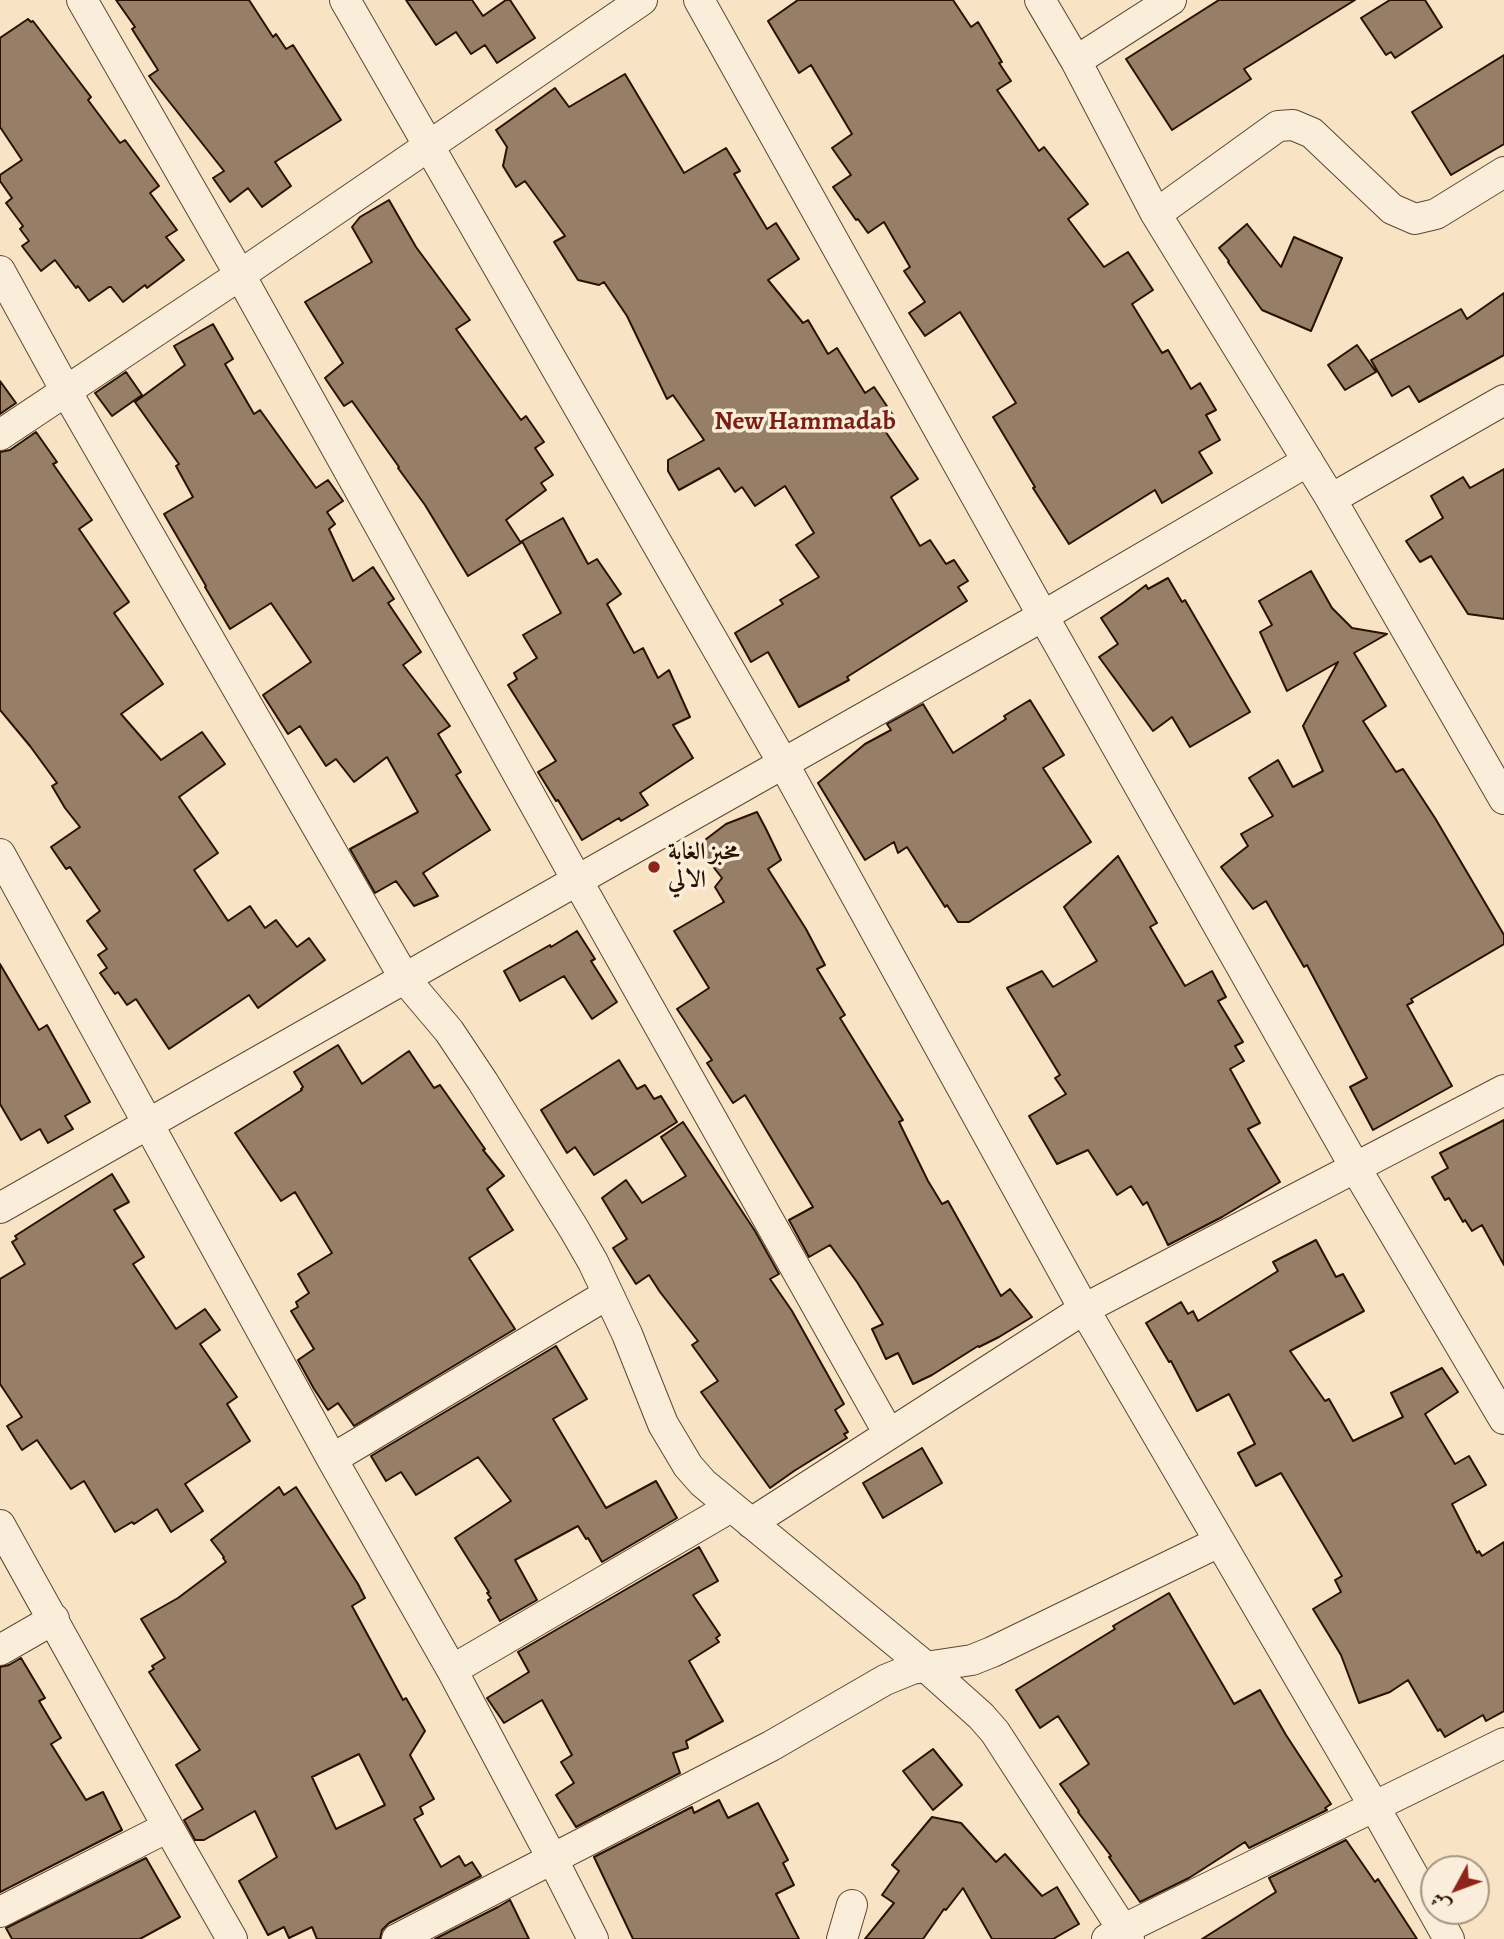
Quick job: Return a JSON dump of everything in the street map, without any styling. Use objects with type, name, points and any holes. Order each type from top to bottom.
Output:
[{"type":"street","points":[[82,0],[240,275],[889,1434]]},
{"type":"street","points":[[345,0],[783,763],[1084,1309],[1449,1939]]},
{"type":"street","points":[[0,435],[240,275],[642,0]]},
{"type":"street","points":[[699,0],[1355,1167],[1504,1419]]},
{"type":"street","points":[[1041,0],[1156,214],[1331,499],[1504,799]]},
{"type":"street","points":[[1076,61],[1171,0]]},
{"type":"street","points":[[1156,214],[1278,126],[1293,125],[1312,133],[1392,209],[1415,219],[1436,214],[1504,172]]},
{"type":"street","points":[[0,271],[66,391],[405,979],[449,1031],[574,1229],[627,1334],[663,1424],[688,1466],[741,1515],[925,1666],[981,1716],[995,1732],[1119,1936],[1504,1743]]},
{"type":"street","points":[[1331,499],[1504,400]]},
{"type":"street","points":[[0,1208],[1043,616],[1308,461]]},
{"type":"street","points":[[0,853],[332,1459],[452,1670],[593,1939]]},
{"type":"street","points":[[452,1670],[889,1434],[1084,1309],[1504,1090]]},
{"type":"street","points":[[332,1459],[608,1294]]},
{"type":"street","points":[[0,1525],[232,1939]]},
{"type":"street","points":[[397,1939],[771,1746],[885,1680],[912,1669],[972,1660],[992,1653],[1220,1542]]},
{"type":"street","points":[[0,1650],[54,1619]]},
{"type":"street","points":[[0,1912],[168,1827]]},
{"type":"street","points":[[842,1939],[852,1905]]},
{"type":"building","points":[[116,0],[249,0],[273,37],[276,34],[286,49],[293,45],[341,120],[275,162],[291,186],[262,207],[248,188],[230,202],[213,178],[224,171],[149,76],[158,70],[132,29],[135,27]]},
{"type":"building","points":[[406,0],[472,0],[483,16],[510,0],[535,38],[497,63],[485,45],[471,54],[456,32],[436,45]]},
{"type":"building","points":[[798,0],[953,0],[971,27],[978,22],[1011,81],[997,90],[1039,151],[1044,147],[1088,204],[1068,219],[1104,267],[1128,252],[1153,290],[1132,304],[1162,353],[1168,350],[1191,389],[1200,383],[1216,410],[1206,415],[1220,440],[1199,452],[1212,473],[1162,503],[1155,490],[1069,544],[1033,488],[1035,487],[993,417],[1016,403],[960,312],[925,336],[909,313],[925,302],[904,271],[910,267],[884,222],[868,233],[833,187],[851,175],[832,148],[852,134],[811,65],[799,73],[768,21]]},
{"type":"building","points":[[1219,0],[1355,0],[1244,69],[1251,79],[1172,130],[1126,59]]},
{"type":"building","points":[[1390,0],[1425,0],[1442,27],[1395,58],[1391,52],[1386,55],[1361,18]]},
{"type":"building","points":[[28,19],[33,21],[91,97],[88,100],[120,143],[125,140],[159,186],[150,193],[177,230],[166,237],[184,260],[123,302],[111,287],[89,301],[55,260],[41,271],[22,246],[29,241],[20,229],[23,226],[6,203],[12,198],[0,181],[0,175],[22,160],[0,127],[0,38]]},
{"type":"building","points":[[1504,55],[1504,144],[1451,175],[1412,112]]},
{"type":"building","points":[[625,74],[684,173],[726,148],[740,171],[734,174],[767,229],[776,223],[799,259],[768,280],[803,323],[808,320],[828,354],[837,348],[865,393],[874,387],[897,421],[883,428],[918,479],[891,497],[920,546],[930,540],[946,564],[954,560],[968,581],[958,587],[967,601],[847,677],[849,680],[799,707],[768,652],[751,662],[735,633],[783,604],[780,600],[819,577],[796,545],[814,533],[785,486],[755,506],[742,487],[735,492],[719,468],[679,490],[668,471],[668,460],[704,440],[673,395],[667,399],[627,316],[604,282],[599,285],[578,280],[554,242],[565,236],[525,181],[516,187],[503,166],[507,147],[496,130],[555,88],[569,107]]},
{"type":"building","points":[[389,200],[416,247],[470,320],[456,329],[521,420],[526,416],[544,442],[535,448],[553,475],[541,483],[546,490],[506,520],[521,543],[468,576],[425,505],[352,401],[344,406],[325,378],[343,363],[305,302],[372,262],[352,227],[360,217]]},
{"type":"building","points":[[1247,224],[1281,267],[1294,237],[1342,258],[1311,331],[1262,310],[1219,248]]},
{"type":"building","points":[[1504,293],[1504,355],[1419,402],[1409,386],[1392,396],[1371,360],[1461,309],[1467,319]]},
{"type":"building","points":[[213,324],[233,359],[225,364],[254,414],[260,410],[316,488],[328,480],[343,501],[327,512],[335,524],[329,529],[353,581],[373,567],[394,599],[388,603],[421,652],[403,665],[450,726],[438,734],[461,772],[456,775],[490,830],[423,873],[438,896],[414,906],[396,881],[375,893],[350,849],[418,812],[387,757],[354,782],[336,759],[326,766],[300,726],[288,734],[263,695],[311,662],[271,603],[230,629],[164,514],[193,497],[176,466],[179,464],[135,402],[185,365],[174,346]]},
{"type":"building","points":[[1357,345],[1376,372],[1345,390],[1328,365]]},
{"type":"building","points":[[126,372],[142,395],[112,416],[95,393]]},
{"type":"building","points":[[0,381],[16,403],[0,414]]},
{"type":"building","points":[[36,432],[57,462],[53,464],[92,520],[79,529],[129,602],[114,613],[163,684],[121,714],[161,760],[202,732],[225,764],[179,797],[218,853],[194,870],[228,921],[250,906],[265,928],[276,920],[297,947],[309,938],[325,960],[258,1008],[249,995],[169,1049],[136,999],[127,1005],[100,973],[107,968],[98,955],[107,949],[87,921],[100,911],[70,867],[66,869],[51,847],[80,827],[52,786],[57,783],[0,710],[0,452],[10,450]]},
{"type":"building","points":[[1504,469],[1504,619],[1468,614],[1431,556],[1420,562],[1406,541],[1443,518],[1431,496],[1463,477],[1470,488]]},
{"type":"building","points":[[563,518],[588,564],[597,559],[621,594],[607,604],[634,653],[643,648],[658,678],[669,670],[690,717],[673,725],[693,758],[640,793],[648,805],[621,821],[619,818],[582,840],[538,772],[556,761],[508,685],[517,679],[514,673],[537,658],[523,635],[561,613],[522,541]]},
{"type":"building","points":[[1311,571],[1332,608],[1352,628],[1387,634],[1354,653],[1386,706],[1363,721],[1396,772],[1403,769],[1504,935],[1504,944],[1411,999],[1413,1002],[1407,1005],[1452,1086],[1373,1130],[1350,1087],[1367,1078],[1307,965],[1304,967],[1266,901],[1253,909],[1221,867],[1248,846],[1241,834],[1273,816],[1249,778],[1278,760],[1293,787],[1323,771],[1303,726],[1338,662],[1287,691],[1260,632],[1272,625],[1259,601]]},
{"type":"building","points":[[1168,578],[1182,602],[1185,600],[1250,712],[1190,747],[1172,717],[1153,731],[1099,657],[1118,644],[1101,618],[1146,585],[1148,589]]},
{"type":"building","points":[[1030,700],[1064,755],[1043,768],[1091,842],[969,922],[958,922],[947,905],[945,907],[907,847],[898,853],[894,842],[865,860],[818,783],[865,744],[891,730],[887,724],[923,704],[953,753]]},
{"type":"building","points":[[757,812],[781,860],[768,869],[825,965],[817,969],[845,1015],[840,1018],[903,1120],[899,1122],[928,1181],[942,1204],[948,1201],[1001,1296],[1010,1289],[1032,1317],[913,1384],[898,1353],[886,1359],[872,1329],[883,1324],[830,1245],[809,1257],[789,1220],[813,1207],[745,1095],[733,1103],[707,1063],[712,1060],[677,1009],[709,988],[674,931],[724,902],[715,887],[722,878],[697,846],[726,824]]},
{"type":"building","points":[[1118,856],[1157,923],[1150,927],[1185,986],[1212,971],[1226,997],[1218,1001],[1243,1042],[1235,1046],[1244,1061],[1230,1069],[1260,1123],[1248,1129],[1280,1182],[1168,1245],[1147,1202],[1143,1205],[1131,1186],[1117,1195],[1088,1150],[1057,1164],[1029,1116],[1066,1094],[1055,1078],[1060,1075],[1007,988],[1042,971],[1053,987],[1097,961],[1064,907]]},
{"type":"building","points":[[577,931],[595,959],[591,961],[617,1002],[592,1019],[564,976],[520,1001],[504,971]]},
{"type":"building","points":[[0,964],[39,1030],[47,1025],[90,1102],[65,1116],[73,1129],[48,1143],[40,1129],[21,1140],[0,1104]]},
{"type":"building","points":[[338,1045],[362,1084],[409,1051],[434,1088],[440,1085],[485,1149],[483,1150],[504,1176],[487,1189],[513,1230],[469,1258],[515,1329],[354,1426],[338,1403],[328,1410],[298,1360],[314,1349],[291,1311],[298,1307],[296,1302],[309,1293],[298,1274],[332,1253],[295,1192],[281,1201],[235,1133],[302,1090],[303,1087],[294,1072]]},
{"type":"building","points":[[619,1060],[637,1089],[645,1085],[654,1099],[661,1096],[677,1122],[594,1175],[575,1147],[567,1153],[541,1110]]},
{"type":"building","points":[[1504,1120],[1504,1265],[1482,1225],[1472,1231],[1465,1220],[1463,1222],[1449,1198],[1445,1200],[1432,1177],[1448,1168],[1440,1153]]},
{"type":"building","points":[[683,1122],[755,1231],[779,1274],[770,1279],[792,1311],[844,1404],[835,1410],[848,1432],[844,1434],[847,1438],[770,1488],[701,1392],[718,1381],[692,1345],[698,1341],[649,1275],[636,1284],[613,1248],[627,1239],[602,1198],[626,1180],[642,1203],[686,1176],[661,1137]]},
{"type":"building","points":[[112,1174],[129,1202],[114,1210],[144,1257],[133,1264],[176,1329],[205,1309],[220,1330],[200,1344],[237,1397],[227,1404],[250,1441],[185,1484],[203,1511],[171,1532],[157,1509],[134,1524],[132,1522],[115,1532],[84,1481],[71,1489],[37,1440],[22,1450],[7,1426],[22,1417],[0,1384],[0,1279],[25,1264],[12,1242],[17,1239],[15,1236]]},
{"type":"building","points":[[1316,1240],[1336,1277],[1343,1274],[1364,1311],[1290,1351],[1325,1401],[1329,1399],[1353,1441],[1403,1417],[1391,1393],[1442,1368],[1458,1392],[1425,1414],[1455,1464],[1469,1456],[1486,1485],[1452,1504],[1477,1553],[1479,1551],[1482,1556],[1504,1542],[1504,1711],[1486,1721],[1483,1715],[1445,1737],[1440,1729],[1438,1731],[1408,1680],[1390,1692],[1359,1703],[1341,1655],[1313,1609],[1341,1592],[1335,1580],[1342,1576],[1281,1473],[1256,1486],[1238,1453],[1255,1444],[1229,1394],[1197,1411],[1171,1361],[1169,1362],[1146,1323],[1181,1302],[1188,1314],[1193,1311],[1198,1321],[1278,1271],[1273,1262]]},
{"type":"building","points":[[556,1346],[587,1399],[553,1419],[606,1508],[656,1481],[677,1518],[602,1562],[578,1526],[515,1560],[537,1600],[500,1621],[488,1600],[491,1598],[487,1593],[489,1592],[455,1538],[511,1501],[478,1457],[416,1495],[401,1472],[386,1481],[371,1456]]},
{"type":"building","points":[[922,1448],[942,1483],[883,1518],[863,1483]]},
{"type":"building","points":[[279,1487],[284,1495],[296,1487],[358,1584],[365,1598],[352,1606],[403,1700],[406,1698],[425,1731],[410,1755],[434,1799],[420,1807],[423,1814],[414,1819],[441,1867],[459,1856],[465,1866],[472,1862],[481,1876],[389,1923],[382,1930],[380,1939],[317,1939],[312,1927],[289,1938],[284,1927],[268,1935],[239,1881],[277,1857],[255,1811],[204,1840],[195,1840],[184,1820],[203,1809],[176,1765],[200,1750],[149,1672],[154,1669],[152,1666],[165,1658],[141,1619],[178,1598],[226,1562],[211,1540]],"holes":[[[359,1754],[385,1805],[336,1829],[312,1777]]]},
{"type":"building","points":[[699,1547],[718,1581],[693,1595],[720,1635],[716,1638],[719,1642],[689,1661],[723,1721],[686,1741],[688,1748],[673,1753],[680,1773],[576,1827],[556,1795],[574,1783],[561,1762],[572,1755],[542,1700],[504,1723],[487,1698],[529,1672],[518,1652]]},
{"type":"building","points":[[1169,1593],[1234,1704],[1260,1690],[1331,1804],[1325,1808],[1327,1810],[1249,1848],[1245,1842],[1189,1878],[1140,1902],[1060,1784],[1089,1764],[1058,1716],[1040,1728],[1016,1690],[1115,1629],[1113,1626]]},
{"type":"building","points":[[21,1658],[45,1698],[39,1701],[61,1738],[51,1744],[86,1800],[103,1792],[122,1830],[0,1892],[0,1667]]},
{"type":"building","points":[[933,1749],[962,1785],[933,1810],[903,1771]]},
{"type":"building","points":[[719,1800],[728,1818],[758,1803],[788,1860],[783,1863],[794,1885],[776,1894],[799,1939],[633,1939],[594,1857],[692,1807],[694,1813]]},
{"type":"building","points":[[932,1817],[961,1823],[996,1862],[1005,1854],[1042,1896],[1057,1887],[1079,1924],[1053,1939],[992,1939],[963,1888],[923,1939],[865,1939],[894,1903],[882,1895],[899,1871],[892,1865]]},
{"type":"building","points":[[1346,1840],[1375,1882],[1378,1879],[1417,1939],[1202,1939],[1276,1892],[1269,1878]]},
{"type":"building","points":[[146,1858],[180,1917],[140,1939],[12,1939],[6,1928]]},
{"type":"building","points":[[510,1900],[529,1939],[435,1939],[498,1907]]},
{"type":"place","name":"مخبز الغابة الالي","points":[[654,867]]},
{"type":"district","name":"New Hammadab","points":[[805,423]]}]
